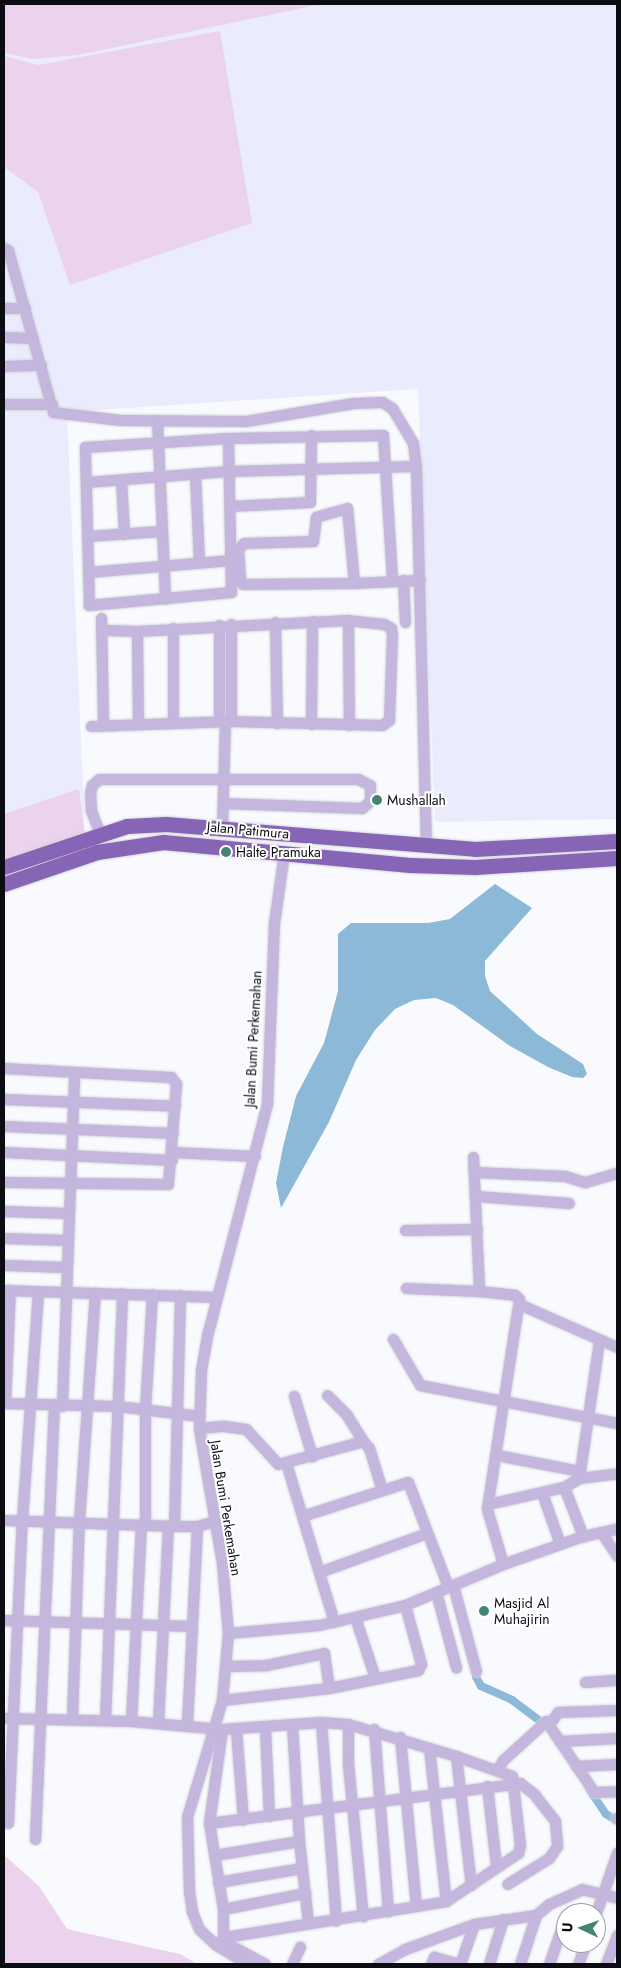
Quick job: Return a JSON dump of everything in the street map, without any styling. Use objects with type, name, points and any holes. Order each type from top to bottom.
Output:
[{"type":"highway","name":"Jalan Patimura","points":[[4,867],[127,826],[166,824],[475,849],[617,840]]},
{"type":"highway","name":"Jalan Patimura","points":[[4,884],[97,852],[163,842],[410,865],[475,867],[617,858]]},
{"type":"street","points":[[4,248],[8,250],[53,412],[79,417],[246,421],[354,403],[382,402],[392,408],[413,443],[416,466],[426,845]]},
{"type":"street","points":[[4,278],[16,278]]},
{"type":"street","points":[[4,308],[24,308]]},
{"type":"street","points":[[4,337],[33,338]]},
{"type":"street","points":[[4,366],[41,365]]},
{"type":"street","points":[[4,404],[52,404]]},
{"type":"street","points":[[157,420],[165,599]]},
{"type":"street","points":[[228,438],[232,590],[230,594],[88,605],[86,447],[157,441],[228,438],[311,435],[382,433],[398,580],[405,622]]},
{"type":"street","points":[[230,506],[308,504],[312,469],[311,435]]},
{"type":"street","points":[[86,482],[228,471],[416,466]]},
{"type":"street","points":[[195,474],[199,562]]},
{"type":"street","points":[[122,480],[124,534]]},
{"type":"street","points":[[354,583],[347,508],[316,517],[313,542],[244,543],[238,549],[242,584],[354,583],[420,580]]},
{"type":"street","points":[[87,536],[162,531]]},
{"type":"street","points":[[88,572],[231,560]]},
{"type":"street","points":[[101,618],[97,725],[225,721],[311,724],[389,723],[391,628]]},
{"type":"street","points":[[101,630],[137,631],[231,624],[348,620],[384,624],[391,628]]},
{"type":"street","points":[[348,620],[349,724]]},
{"type":"street","points":[[311,724],[312,621]]},
{"type":"street","points":[[275,622],[277,723]]},
{"type":"street","points":[[391,628],[405,622],[421,628]]},
{"type":"street","points":[[222,828],[225,721],[231,624]]},
{"type":"street","points":[[219,625],[225,721]]},
{"type":"street","points":[[173,628],[173,723]]},
{"type":"street","points":[[137,631],[138,724]]},
{"type":"street","points":[[100,834],[91,810],[90,793],[92,785],[99,779],[223,777],[358,779],[370,785],[370,801],[362,808],[223,803]]},
{"type":"street","name":"Jalan Bumi Perkemahan","points":[[248,1964],[220,1941],[199,1929],[192,1912],[186,1833],[192,1794],[218,1729],[227,1666],[228,1633],[222,1563],[199,1428],[199,1416],[201,1370],[216,1298],[266,1104],[274,923],[284,852]]},
{"type":"street","points":[[4,1068],[173,1077],[176,1084],[170,1181],[166,1185],[4,1182]]},
{"type":"street","points":[[35,1839],[47,1621],[50,1520],[65,1292],[74,1073]]},
{"type":"street","points":[[4,1099],[175,1106]]},
{"type":"street","points":[[4,1126],[173,1133]]},
{"type":"street","points":[[4,1152],[254,1156]]},
{"type":"street","points":[[473,1157],[479,1291]]},
{"type":"street","points":[[474,1172],[565,1176],[585,1182],[617,1173]]},
{"type":"street","points":[[476,1196],[568,1203]]},
{"type":"street","points":[[4,1211],[68,1214]]},
{"type":"street","points":[[405,1230],[477,1229]]},
{"type":"street","points":[[4,1238],[67,1240]]},
{"type":"street","points":[[4,1265],[66,1267]]},
{"type":"street","points":[[406,1288],[479,1291],[515,1295],[519,1304],[488,1504],[503,1564]]},
{"type":"street","points":[[199,1416],[118,1406],[92,1407],[4,1403],[7,1290],[180,1295],[216,1298]]},
{"type":"street","points":[[8,1823],[9,1719],[18,1620],[22,1520],[38,1292]]},
{"type":"street","points":[[75,1719],[82,1522],[92,1407],[95,1293]]},
{"type":"street","points":[[105,1720],[122,1293]]},
{"type":"street","points":[[131,1721],[135,1623],[143,1524],[145,1410],[152,1294]]},
{"type":"street","points":[[158,1723],[171,1526],[180,1295]]},
{"type":"street","points":[[519,1304],[617,1348]]},
{"type":"street","points":[[393,1339],[420,1385],[587,1419],[617,1423]]},
{"type":"street","points":[[488,1504],[564,1487],[580,1475],[599,1341]]},
{"type":"street","points":[[327,1394],[347,1415],[369,1448],[382,1490]]},
{"type":"street","points":[[294,1396],[312,1456]]},
{"type":"street","points":[[199,1428],[224,1426],[246,1429],[273,1462],[286,1463],[363,1441]]},
{"type":"street","points":[[497,1455],[580,1475],[617,1474]]},
{"type":"street","points":[[286,1463],[334,1622]]},
{"type":"street","points":[[302,1516],[409,1482],[427,1533],[450,1586],[476,1670]]},
{"type":"street","points":[[564,1487],[583,1536]]},
{"type":"street","points":[[542,1492],[560,1544]]},
{"type":"street","points":[[4,1520],[50,1520],[171,1526],[197,1526],[215,1521]]},
{"type":"street","points":[[186,1724],[197,1526]]},
{"type":"street","points":[[228,1633],[334,1622],[405,1605],[503,1564],[583,1536],[617,1529]]},
{"type":"street","points":[[601,1532],[617,1556]]},
{"type":"street","points":[[319,1572],[427,1533]]},
{"type":"street","points":[[436,1592],[456,1667]]},
{"type":"street","points":[[222,1700],[329,1688],[420,1668],[405,1605]]},
{"type":"street","points":[[355,1617],[375,1678]]},
{"type":"street","points":[[4,1620],[192,1626]]},
{"type":"street","points":[[227,1666],[266,1665],[324,1653],[329,1688]]},
{"type":"street","points":[[585,1682],[617,1680]]},
{"type":"street","points":[[549,1724],[558,1712],[617,1710]]},
{"type":"street","points":[[9,1719],[131,1721],[186,1724],[218,1729],[265,1728],[321,1722],[348,1724],[400,1737],[510,1774],[515,1782],[520,1850],[446,1901],[388,1912],[308,1923],[220,1941]]},
{"type":"street","points":[[321,1722],[336,1920]]},
{"type":"street","points":[[497,1770],[534,1730],[544,1722],[549,1724],[594,1792],[617,1791]]},
{"type":"street","points":[[348,1724],[351,1804],[362,1916]]},
{"type":"street","points":[[292,1725],[299,1841],[308,1923]]},
{"type":"street","points":[[265,1728],[269,1816]]},
{"type":"street","points":[[218,1729],[209,1823],[223,1909],[220,1941]]},
{"type":"street","points":[[236,1729],[243,1820]]},
{"type":"street","points":[[374,1729],[378,1801],[388,1912]]},
{"type":"street","points":[[400,1737],[416,1906]]},
{"type":"street","points":[[560,1741],[617,1738]]},
{"type":"street","points":[[429,1748],[446,1901]]},
{"type":"street","points":[[456,1756],[471,1885]]},
{"type":"street","points":[[576,1766],[617,1764]]},
{"type":"street","points":[[209,1823],[269,1816],[298,1809],[405,1798],[515,1782],[526,1786],[548,1810],[555,1821],[558,1838],[549,1858],[507,1884]]},
{"type":"street","points":[[487,1786],[496,1865]]},
{"type":"street","points":[[214,1855],[299,1841]]},
{"type":"street","points":[[599,1903],[617,1853]]},
{"type":"street","points":[[218,1882],[302,1868]]},
{"type":"street","points":[[520,1964],[536,1915],[549,1904],[585,1889],[603,1892],[617,1898]]},
{"type":"street","points":[[570,1903],[574,1892]]},
{"type":"street","points":[[223,1909],[305,1893]]},
{"type":"street","points":[[378,1964],[405,1949],[474,1924],[536,1915]]},
{"type":"street","points":[[489,1964],[503,1919]]},
{"type":"street","points":[[431,1964],[434,1957],[460,1964],[474,1924]]},
{"type":"street","points":[[606,1964],[617,1935]]},
{"type":"street","points":[[220,1941],[265,1964]]},
{"type":"street","points":[[550,1964],[556,1945]]},
{"type":"street","points":[[292,1964],[300,1947]]},
{"type":"shaded area","points":[[4,4],[617,4],[617,819],[435,822],[418,389],[67,412],[85,838],[4,864]]},
{"type":"shaded area","points":[[4,4],[322,4],[78,55],[33,59],[4,53]]},
{"type":"shaded area","points":[[220,31],[252,223],[70,285],[38,192],[4,167],[4,56],[38,65]]},
{"type":"shaded area","points":[[79,789],[85,837],[4,864],[4,814]]},
{"type":"shaded area","points":[[4,1855],[39,1886],[67,1929],[180,1954],[197,1964],[4,1964]]},
{"type":"water","points":[[495,884],[532,908],[485,961],[485,976],[490,991],[537,1034],[583,1064],[587,1074],[583,1078],[572,1077],[548,1067],[510,1046],[453,1005],[436,998],[414,1000],[395,1009],[375,1030],[356,1060],[329,1122],[281,1208],[276,1183],[296,1096],[324,1043],[338,991],[338,934],[351,923],[428,923],[450,919]]},
{"type":"waterway","points":[[476,1677],[481,1686],[512,1700],[540,1721]]},
{"type":"waterway","points":[[589,1789],[606,1814],[617,1821]]},
{"type":"place","name":"Mushallah","points":[[377,800]]},
{"type":"place","name":"Halte Pramuka","points":[[226,852]]},
{"type":"place","name":"Masjid Al Muhajirin","points":[[484,1611]]}]
